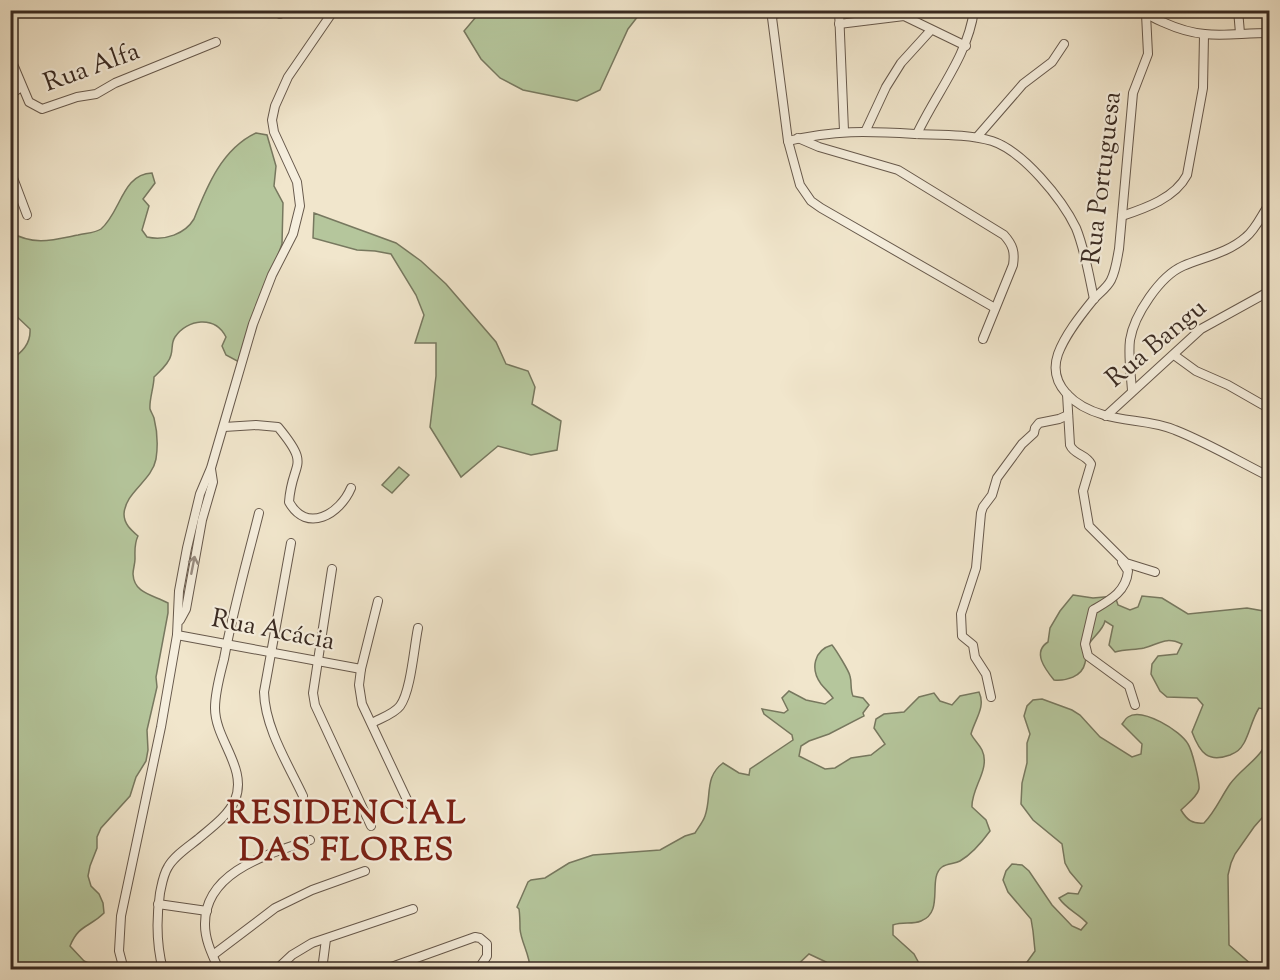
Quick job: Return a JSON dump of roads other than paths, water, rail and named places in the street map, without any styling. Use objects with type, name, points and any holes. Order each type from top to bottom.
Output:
[{"type":"street","points":[[124,969],[119,951],[121,916],[161,727],[179,621],[186,609],[202,520],[213,482],[211,468],[253,324],[272,275],[293,234],[300,206],[297,182],[274,132],[272,120],[275,106],[288,77],[334,10]]},
{"type":"street","points":[[788,10],[772,13],[788,141],[800,185],[811,201],[995,308]]},
{"type":"street","points":[[839,10],[844,131]]},
{"type":"street","points":[[918,134],[966,46],[972,29],[974,10]]},
{"type":"street","points":[[1238,10],[1240,33]]},
{"type":"street","points":[[1145,12],[1184,31],[1204,35],[1269,33]]},
{"type":"street","name":"Rua Portuguesa","points":[[1067,394],[1056,378],[1056,362],[1062,343],[1094,299],[1107,286],[1115,270],[1133,93],[1148,54],[1145,12]]},
{"type":"street","points":[[839,24],[904,16],[966,46]]},
{"type":"street","points":[[866,130],[886,87],[901,63],[931,30]]},
{"type":"street","points":[[1122,216],[1157,202],[1182,184],[1187,175],[1203,88],[1204,35]]},
{"type":"street","name":"Rua Alfa","points":[[10,57],[28,102],[42,109],[77,97],[96,94],[115,83],[216,42]]},
{"type":"street","points":[[977,137],[1023,84],[1052,62],[1064,44]]},
{"type":"street","points":[[10,95],[21,87]]},
{"type":"street","points":[[788,141],[844,131],[866,130],[977,137],[994,142],[1025,160],[1069,217],[1085,257],[1094,299]]},
{"type":"street","points":[[798,138],[819,147],[898,170],[1004,235],[1011,243],[1015,254],[1007,284],[983,339]]},
{"type":"street","points":[[10,170],[27,215]]},
{"type":"street","points":[[1132,391],[1130,336],[1149,297],[1164,279],[1181,267],[1226,250],[1248,236],[1269,202]]},
{"type":"street","name":"Rua Bangu","points":[[1106,416],[1207,325],[1269,291]]},
{"type":"street","points":[[1174,355],[1196,371],[1228,385],[1269,409]]},
{"type":"street","points":[[1067,394],[1071,448],[1091,464],[1083,488],[1089,525],[1130,565],[1155,572]]},
{"type":"street","points":[[1067,394],[1086,408],[1106,416],[1158,424],[1175,430],[1269,477]]},
{"type":"street","points":[[992,697],[986,674],[975,657],[973,645],[962,636],[961,614],[976,568],[981,513],[992,495],[997,478],[1022,444],[1034,433],[1039,423],[1059,419],[1068,414]]},
{"type":"street","points":[[224,427],[256,425],[278,427],[297,454],[297,470],[289,502],[293,510],[307,519],[313,520],[326,515],[347,499],[351,488]]},
{"type":"street","points":[[163,969],[156,937],[158,904],[163,878],[168,866],[229,810],[238,785],[237,774],[215,716],[215,701],[259,513]]},
{"type":"street","points":[[291,543],[264,692],[266,712],[303,796]]},
{"type":"street","points":[[1119,556],[1128,571],[1125,583],[1120,592],[1093,610],[1085,644],[1088,656],[1129,686],[1135,705]]},
{"type":"street","points":[[332,569],[313,693],[315,705],[371,826]]},
{"type":"street","points":[[378,601],[359,685],[362,704],[409,804]]},
{"type":"street","points":[[372,723],[393,712],[405,696],[418,628]]},
{"type":"street","name":"Rua Acácia","points":[[177,635],[361,669]]},
{"type":"street","points":[[219,969],[207,938],[205,925],[207,911],[217,889],[243,867],[259,858],[310,840]]},
{"type":"street","points":[[213,955],[275,908],[312,890],[365,872]]},
{"type":"street","points":[[158,904],[207,911]]},
{"type":"street","points":[[276,969],[302,948],[413,909]]},
{"type":"street","points":[[384,969],[480,938],[487,944],[487,956],[478,969]]},
{"type":"street","points":[[322,969],[326,939]]},
{"type":"district","name":"RESIDENCIAL DAS FLORES","points":[[347,834]]}]
